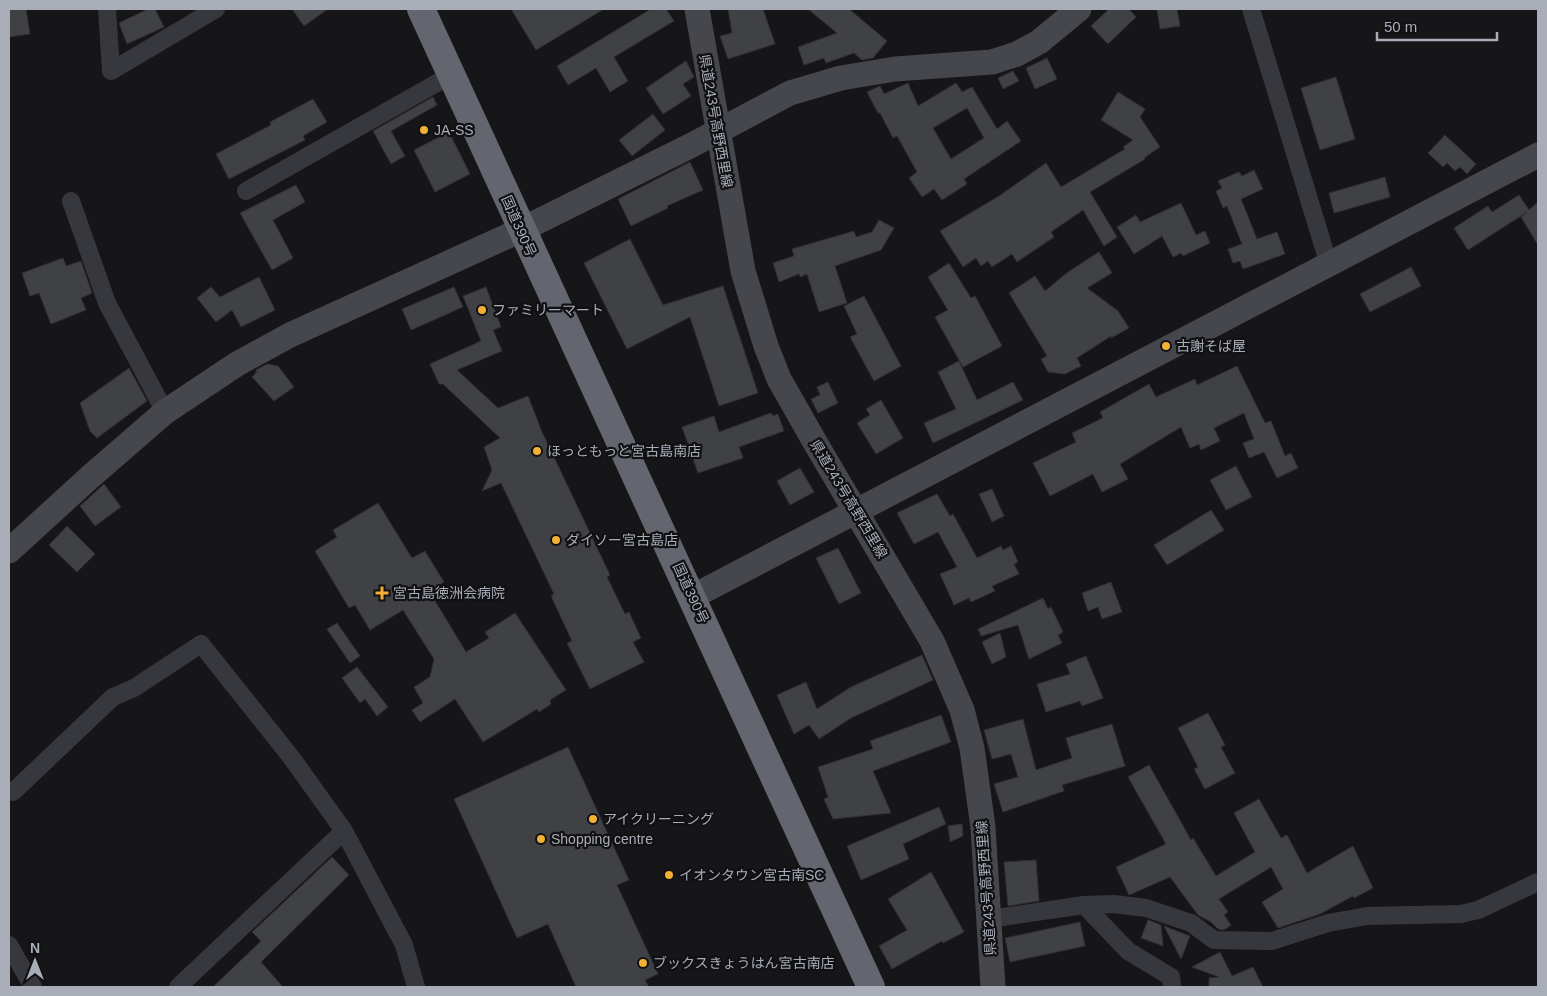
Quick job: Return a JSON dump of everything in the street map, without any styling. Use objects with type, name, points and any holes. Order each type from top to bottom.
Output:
[{"type":"highway","name":"国道390号","points":[[421,9],[521,230],[871,987]]},
{"type":"street","points":[[107,9],[111,71],[216,9]]},
{"type":"street","name":"県道243号高野西里線","points":[[697,9],[743,272],[766,346],[779,379],[932,640],[962,710],[972,748],[977,783],[993,987]]},
{"type":"street","points":[[9,551],[165,412],[237,364],[290,335],[521,230],[790,94],[841,78],[895,70],[992,62],[1017,54],[1039,42],[1079,9]]},
{"type":"street","points":[[1251,9],[1329,264]]},
{"type":"street","points":[[246,191],[451,74]]},
{"type":"street","points":[[692,597],[1538,155]]},
{"type":"street","points":[[71,201],[106,303],[165,412]]},
{"type":"street","points":[[13,792],[113,697],[134,688],[201,644],[291,757],[344,831],[404,945],[416,987]]},
{"type":"street","points":[[178,987],[344,831]]},
{"type":"street","points":[[989,919],[1084,905],[1114,904],[1146,908],[1191,923],[1214,940],[1272,941],[1328,923],[1367,916],[1462,914],[1478,910],[1538,882]]},
{"type":"street","points":[[1084,905],[1128,952],[1170,977],[1172,987]]},
{"type":"street","points":[[9,945],[33,987]]},
{"type":"building","points":[[9,9],[26,9],[30,34],[9,37]]},
{"type":"building","points":[[148,9],[155,9],[164,27],[127,44],[119,23]]},
{"type":"building","points":[[292,9],[328,9],[304,26]]},
{"type":"building","points":[[511,9],[604,9],[536,50]]},
{"type":"building","points":[[651,9],[666,9],[674,21],[614,57],[628,81],[610,92],[596,68],[568,85],[557,66]]},
{"type":"building","points":[[728,9],[763,9],[775,44],[728,59],[720,36],[732,33]]},
{"type":"building","points":[[808,9],[849,9],[887,41],[873,58],[862,60],[854,53],[826,63],[824,58],[804,65],[798,47],[837,33]]},
{"type":"building","points":[[1109,9],[1129,9],[1136,17],[1108,44],[1091,26]]},
{"type":"building","points":[[1157,9],[1177,9],[1180,26],[1160,29]]},
{"type":"building","points":[[1047,58],[1057,79],[1035,89],[1026,68]]},
{"type":"building","points":[[686,61],[694,77],[683,84],[691,96],[663,114],[646,88]]},
{"type":"building","points":[[1013,71],[1019,81],[1003,89],[998,78]]},
{"type":"building","points":[[1336,77],[1355,139],[1320,150],[1301,88]]},
{"type":"building","points":[[908,83],[918,106],[956,83],[962,92],[972,87],[997,129],[1007,121],[1021,141],[964,179],[967,184],[942,200],[934,189],[922,197],[909,178],[917,172],[897,136],[893,138],[867,92],[880,86],[884,94]],"holes":[[[967,108],[984,138],[951,159],[933,128]]]},
{"type":"building","points":[[1118,92],[1145,109],[1140,117],[1160,147],[1145,159],[1090,192],[1117,237],[1104,246],[1083,210],[1051,232],[1054,237],[1017,262],[1012,254],[992,267],[988,261],[981,266],[976,258],[963,267],[940,231],[999,196],[1046,163],[1061,187],[1125,149],[1123,147],[1133,140],[1101,120]]},
{"type":"building","points":[[433,97],[437,105],[391,131],[405,156],[391,164],[373,131]]},
{"type":"building","points":[[313,99],[327,122],[303,136],[305,140],[229,179],[216,154],[271,125],[270,122]]},
{"type":"building","points":[[653,114],[665,130],[632,156],[619,140]]},
{"type":"building","points":[[449,132],[470,174],[435,192],[414,150]]},
{"type":"building","points":[[1445,135],[1476,164],[1467,174],[1460,167],[1455,171],[1447,163],[1443,167],[1428,153]]},
{"type":"building","points":[[690,162],[703,190],[667,206],[668,208],[631,226],[618,199]]},
{"type":"building","points":[[1254,170],[1263,189],[1241,199],[1257,239],[1277,232],[1285,254],[1243,269],[1240,261],[1233,263],[1228,249],[1242,244],[1227,206],[1223,208],[1216,191],[1222,188],[1218,181],[1239,172],[1242,176]]},
{"type":"building","points":[[1385,177],[1390,197],[1334,213],[1329,193]]},
{"type":"building","points":[[296,185],[305,202],[273,220],[293,258],[272,270],[240,213]]},
{"type":"building","points":[[1519,195],[1529,210],[1538,202],[1538,245],[1521,217],[1527,212],[1468,250],[1454,228],[1488,206],[1492,212]]},
{"type":"building","points":[[1181,203],[1196,235],[1205,231],[1210,243],[1183,256],[1181,253],[1173,257],[1162,236],[1134,254],[1117,227],[1136,215],[1140,222]]},
{"type":"building","points":[[879,220],[894,228],[881,250],[835,266],[847,303],[819,312],[807,274],[800,277],[799,274],[779,282],[773,263],[794,256],[792,249],[854,231],[856,237],[872,232]]},
{"type":"building","points":[[630,239],[663,305],[723,286],[758,393],[719,406],[690,317],[627,349],[584,263]]},
{"type":"building","points":[[1099,252],[1112,273],[1087,288],[1118,311],[1129,328],[1111,338],[1111,336],[1077,358],[1081,366],[1065,374],[1048,372],[1041,359],[1047,356],[1009,293],[1035,276],[1045,291],[1068,272]]},
{"type":"building","points":[[63,258],[66,266],[81,261],[92,293],[81,298],[86,310],[51,324],[39,293],[30,296],[22,273]]},
{"type":"building","points":[[949,263],[971,298],[975,296],[1002,346],[963,367],[935,317],[948,310],[928,277]]},
{"type":"building","points":[[1411,267],[1421,286],[1370,312],[1360,294]]},
{"type":"building","points":[[259,277],[275,310],[241,327],[232,310],[216,322],[197,298],[211,287],[220,297]]},
{"type":"building","points":[[454,287],[463,307],[411,330],[402,309]]},
{"type":"building","points":[[486,287],[501,327],[493,330],[502,351],[457,370],[498,408],[528,396],[542,432],[610,575],[607,577],[625,614],[629,612],[641,638],[633,642],[644,662],[590,689],[567,643],[572,641],[551,596],[554,594],[501,483],[482,491],[492,470],[484,447],[500,438],[443,384],[439,384],[430,364],[481,341],[463,296]]},
{"type":"building","points":[[864,296],[901,366],[874,381],[850,337],[857,334],[844,306]]},
{"type":"building","points":[[959,361],[977,400],[1013,382],[1023,400],[933,443],[924,423],[956,409],[938,372]]},
{"type":"building","points":[[267,364],[278,366],[294,387],[274,401],[252,377],[256,370]]},
{"type":"building","points":[[1237,366],[1265,423],[1271,421],[1285,456],[1291,453],[1298,468],[1277,478],[1264,452],[1249,458],[1243,443],[1254,439],[1244,413],[1214,428],[1220,441],[1201,450],[1199,444],[1190,448],[1181,427],[1120,464],[1128,479],[1102,492],[1093,474],[1050,496],[1033,463],[1076,442],[1072,433],[1103,418],[1100,412],[1149,384],[1156,397],[1195,379],[1197,385]]},
{"type":"building","points":[[129,368],[147,401],[97,438],[90,431],[80,403]]},
{"type":"building","points":[[828,382],[838,403],[818,413],[811,399],[820,395],[817,387]]},
{"type":"building","points":[[881,400],[903,438],[876,454],[857,423],[870,415],[866,409]]},
{"type":"building","points":[[771,413],[773,416],[778,414],[784,431],[739,447],[743,458],[698,473],[682,427],[714,416],[719,432]]},
{"type":"building","points":[[1236,466],[1252,497],[1226,510],[1210,480]]},
{"type":"building","points":[[800,468],[814,492],[790,505],[777,481]]},
{"type":"building","points":[[104,484],[121,507],[95,526],[80,506]]},
{"type":"building","points":[[992,489],[1004,516],[992,522],[979,494]]},
{"type":"building","points":[[937,494],[950,516],[953,514],[977,558],[1001,546],[1003,550],[1011,546],[1018,562],[1014,564],[1019,574],[992,586],[995,591],[971,602],[969,598],[954,605],[940,574],[957,567],[938,532],[914,544],[897,513]]},
{"type":"building","points":[[378,503],[412,558],[425,551],[444,582],[429,591],[466,652],[489,638],[485,632],[515,613],[566,690],[550,700],[551,704],[539,712],[537,709],[483,742],[455,699],[420,722],[412,710],[423,703],[414,687],[430,677],[434,659],[403,610],[370,630],[355,605],[349,608],[315,551],[337,537],[333,530]]},
{"type":"building","points":[[1211,510],[1224,530],[1167,565],[1154,545]]},
{"type":"building","points":[[67,526],[95,554],[77,572],[49,545]]},
{"type":"building","points":[[838,548],[861,593],[839,604],[816,558]]},
{"type":"building","points":[[1111,582],[1122,612],[1102,619],[1098,607],[1088,611],[1082,593]]},
{"type":"building","points":[[1043,598],[1048,609],[1051,607],[1063,632],[1058,635],[1062,643],[1029,659],[1018,625],[981,636],[978,629]]},
{"type":"building","points":[[337,623],[360,656],[350,663],[327,629]]},
{"type":"building","points":[[1000,633],[1006,657],[992,664],[982,642]]},
{"type":"building","points":[[922,655],[933,680],[851,718],[819,739],[809,725],[794,734],[777,695],[806,682],[817,709],[851,687]]},
{"type":"building","points":[[1086,656],[1103,698],[1082,706],[1080,701],[1046,712],[1037,684],[1070,674],[1066,664]]},
{"type":"building","points":[[357,667],[388,707],[377,716],[365,699],[360,703],[342,678]]},
{"type":"building","points":[[1208,713],[1225,745],[1221,747],[1235,773],[1205,789],[1194,769],[1198,767],[1178,728]]},
{"type":"building","points":[[941,715],[951,742],[873,771],[891,813],[833,819],[824,799],[828,797],[818,767],[873,749],[870,741]]},
{"type":"building","points":[[1023,719],[1036,770],[1072,758],[1066,738],[1112,724],[1125,766],[1062,785],[1064,791],[1003,812],[994,784],[1018,777],[1011,754],[992,759],[984,730]]},
{"type":"building","name":"Shopping centre","points":[[568,747],[629,880],[617,885],[658,974],[645,980],[649,987],[576,987],[548,924],[517,938],[454,799]]},
{"type":"building","points":[[1149,765],[1191,840],[1193,838],[1216,876],[1255,852],[1234,813],[1259,799],[1281,838],[1287,835],[1307,873],[1353,846],[1373,888],[1354,898],[1353,896],[1320,914],[1278,928],[1262,902],[1283,889],[1271,867],[1219,899],[1228,912],[1224,915],[1231,925],[1224,930],[1218,929],[1211,922],[1198,915],[1170,877],[1129,895],[1116,867],[1166,844],[1128,777]]},
{"type":"building","points":[[939,807],[946,824],[903,844],[909,859],[861,880],[847,846]]},
{"type":"building","points":[[962,824],[963,836],[950,842],[948,826]]},
{"type":"building","points":[[332,857],[349,875],[261,962],[283,987],[213,987],[261,941],[252,932]]},
{"type":"building","points":[[1036,860],[1039,901],[1008,906],[1004,862]]},
{"type":"building","points":[[931,872],[964,932],[943,943],[942,941],[892,969],[879,946],[907,930],[888,899]]},
{"type":"building","points":[[1148,920],[1161,925],[1163,946],[1141,938]]},
{"type":"building","points":[[1080,922],[1085,946],[1010,962],[1005,938]]},
{"type":"building","points":[[1164,926],[1190,936],[1181,959]]},
{"type":"building","points":[[1220,952],[1232,976],[1253,967],[1263,987],[1209,987],[1209,978],[1219,977],[1192,967]]},
{"type":"place","name":"JA-SS","points":[[424,130]]},
{"type":"place","name":"ファミリーマート","points":[[482,310]]},
{"type":"place","name":"古謝そば屋","points":[[1166,346]]},
{"type":"place","name":"ほっともっと宮古島南店","points":[[537,451]]},
{"type":"place","name":"ダイソー宮古島店","points":[[556,540]]},
{"type":"place","name":"宮古島徳洲会病院","points":[[382,593]]},
{"type":"place","name":"アイクリーニング","points":[[593,819]]},
{"type":"place","name":"Shopping centre","points":[[541,839]]},
{"type":"place","name":"イオンタウン宮古南SC","points":[[669,875]]},
{"type":"place","name":"ブックスきょうはん宮古南店","points":[[643,963]]}]
